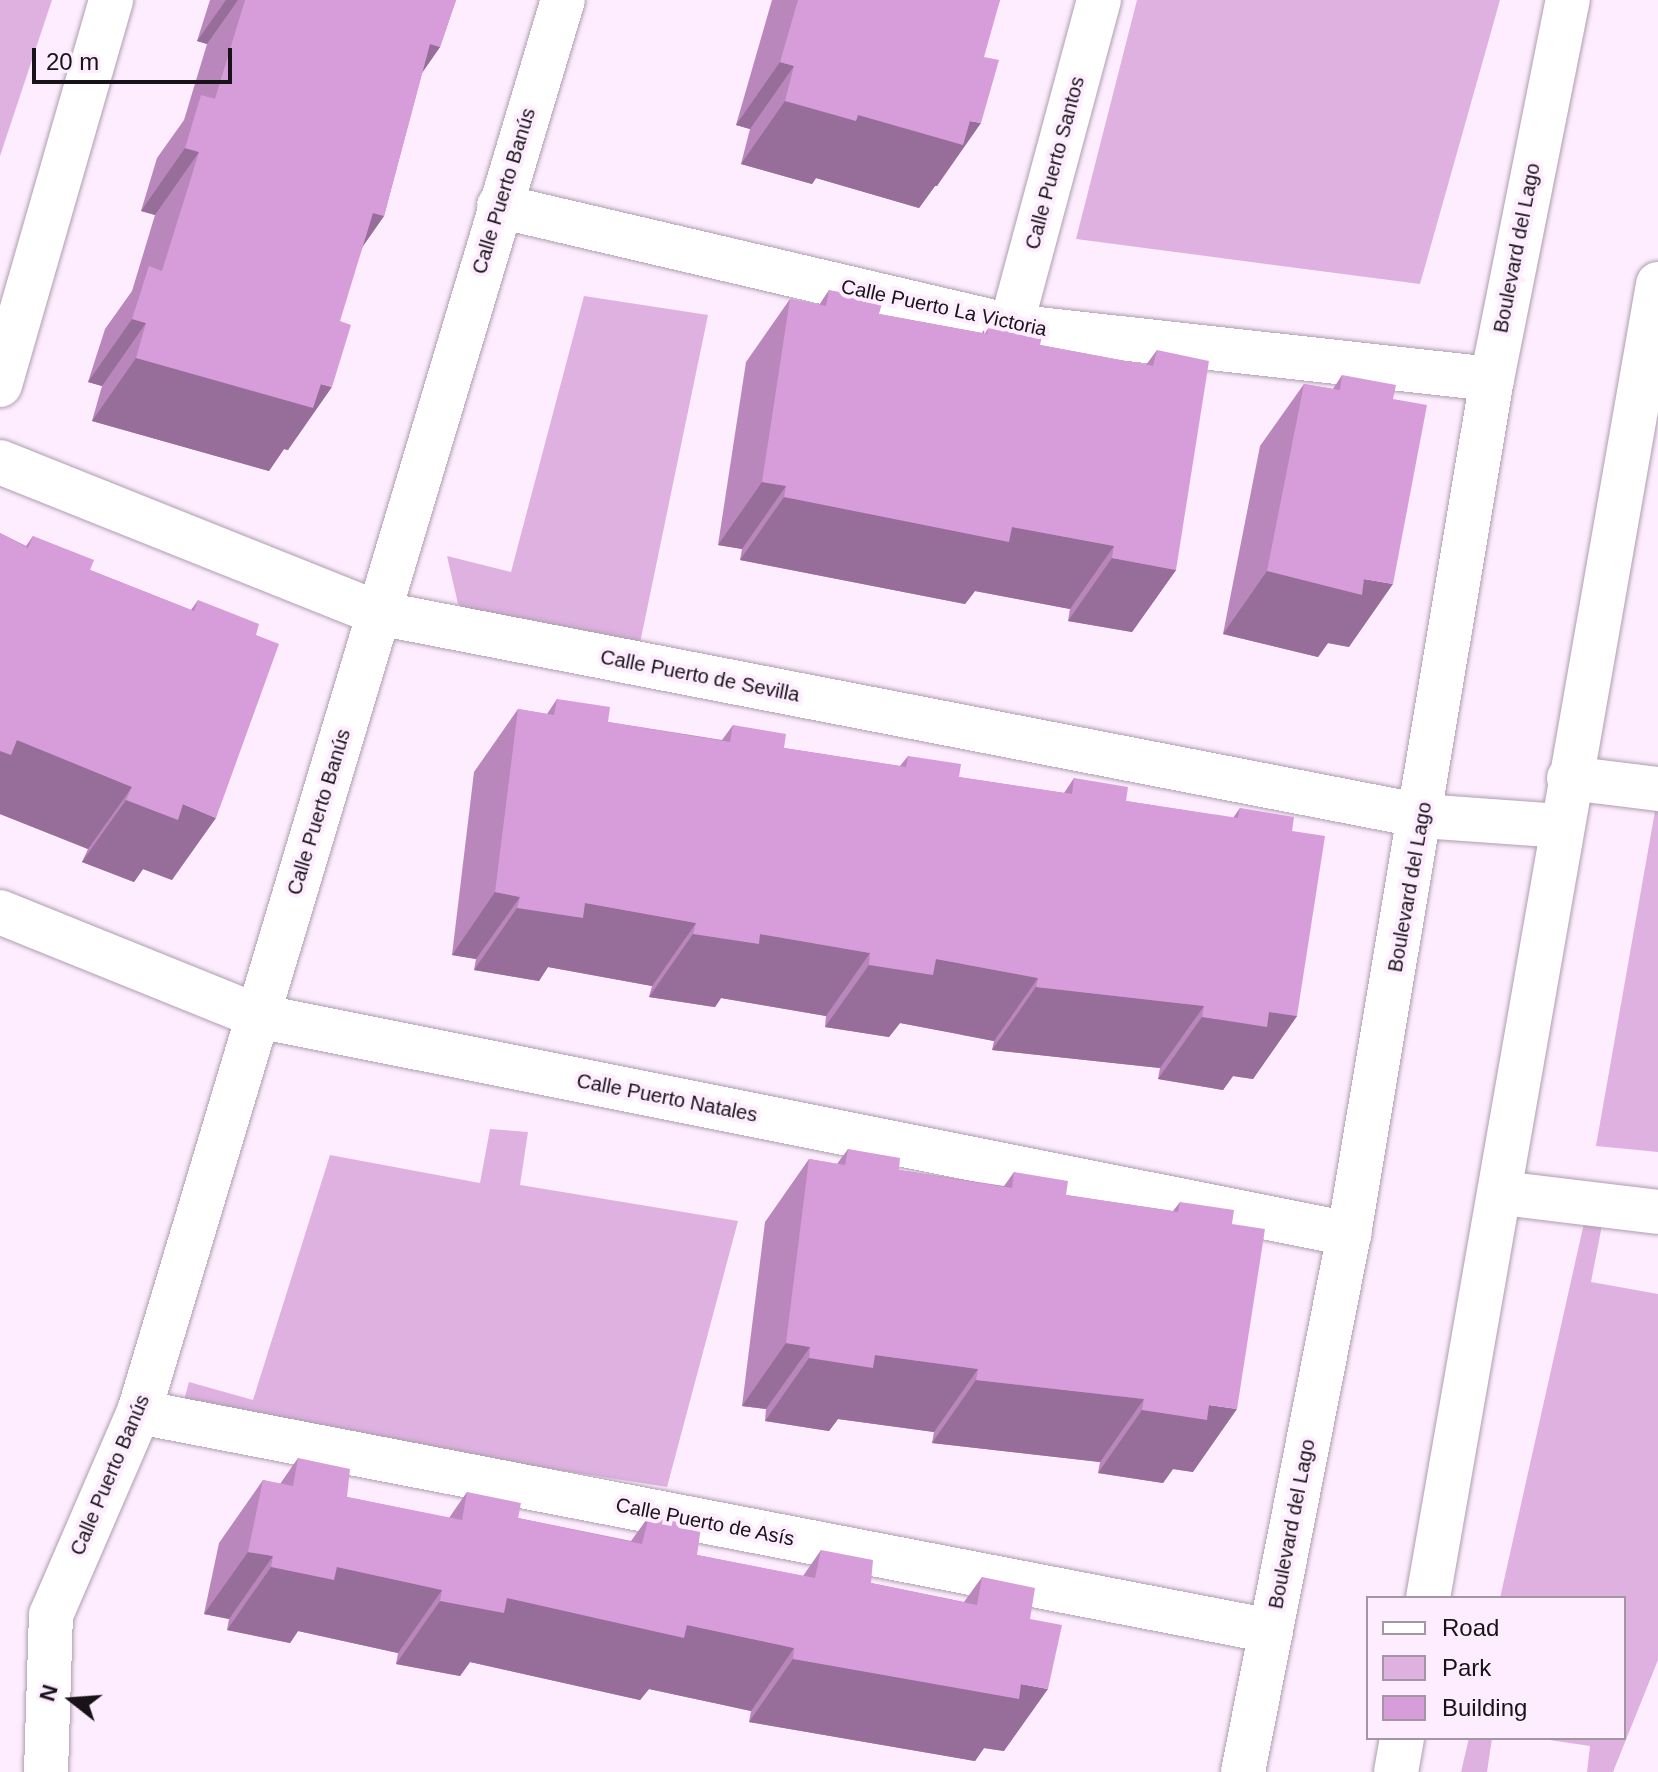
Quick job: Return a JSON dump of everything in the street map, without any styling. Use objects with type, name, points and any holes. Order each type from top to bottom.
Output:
[{"type":"street","points":[[0,385],[111,0]]},
{"type":"street","name":"Calle Puerto Banús","points":[[46,1772],[51,1615],[139,1412],[563,0]]},
{"type":"street","name":"Calle Puerto Santos","points":[[1011,326],[1099,0]]},
{"type":"street","name":"Boulevard del Lago","points":[[1243,1772],[1349,1234],[1422,816],[1492,379],[1568,0]]},
{"type":"street","name":"Calle Puerto La Victoria","points":[[499,206],[1011,326],[1492,379]]},
{"type":"street","points":[[1428,1596],[1502,1193],[1560,826],[1657,293]]},
{"type":"street","name":"Calle Puerto de Sevilla","points":[[0,462],[378,613],[1422,816],[1560,826]]},
{"type":"street","points":[[1569,778],[1658,789]]},
{"type":"street","name":"Calle Puerto Natales","points":[[0,912],[258,1016],[1349,1234]]},
{"type":"street","points":[[1502,1193],[1658,1212]]},
{"type":"street","name":"Calle Puerto de Asís","points":[[139,1412],[1271,1631]]},
{"type":"street","points":[[1396,1772],[1402,1740]]},
{"type":"green space","points":[[0,0],[52,0],[0,156]]},
{"type":"green space","points":[[1137,0],[1500,0],[1420,284],[1076,239]]},
{"type":"green space","points":[[584,296],[708,315],[640,643],[481,618],[458,604],[447,556],[511,572]]},
{"type":"green space","points":[[1655,811],[1658,812],[1658,1152],[1596,1146]]},
{"type":"green space","points":[[490,1129],[528,1132],[520,1185],[738,1221],[667,1487],[181,1411],[189,1382],[253,1400],[330,1155],[480,1183]]},
{"type":"green space","points":[[1584,1223],[1602,1225],[1591,1282],[1658,1294],[1658,1660],[1626,1740],[1626,1596],[1500,1596]]},
{"type":"green space","points":[[1469,1740],[1492,1740],[1487,1772],[1461,1772]]},
{"type":"green space","points":[[1550,1740],[1626,1740],[1613,1772],[1587,1772],[1590,1746]]},
{"type":"building","points":[[245,0],[456,0],[440,47],[430,44],[384,216],[373,213],[340,321],[351,325],[332,387],[321,384],[313,408],[136,358],[146,323],[132,319],[149,266],[162,271],[199,152],[185,148],[201,95],[215,99]]},
{"type":"building","points":[[798,0],[1000,0],[984,57],[999,60],[981,123],[970,121],[963,145],[858,115],[856,121],[785,101],[794,66],[780,62]]},
{"type":"building","points":[[829,290],[883,300],[879,314],[987,334],[989,322],[1043,332],[1040,345],[1153,366],[1157,350],[1209,361],[1176,570],[1112,558],[1114,546],[1012,527],[1009,542],[784,497],[786,486],[762,482],[790,299],[826,306]]},
{"type":"building","points":[[1342,375],[1396,385],[1393,399],[1427,405],[1393,584],[1364,579],[1362,595],[1267,571],[1304,384],[1340,390]]},
{"type":"building","points":[[0,533],[28,548],[33,536],[94,560],[90,570],[194,611],[198,600],[259,624],[256,635],[279,644],[216,818],[183,804],[178,820],[126,800],[132,787],[17,740],[11,755],[0,751]]},
{"type":"building","points":[[557,699],[610,707],[608,722],[730,742],[733,725],[786,734],[784,748],[906,767],[908,756],[961,764],[959,777],[1072,794],[1074,778],[1128,787],[1126,801],[1238,818],[1240,808],[1294,817],[1292,831],[1325,836],[1297,1016],[1269,1012],[1267,1027],[1202,1017],[1204,1006],[1036,987],[1038,978],[936,959],[933,975],[869,965],[870,953],[760,934],[759,944],[693,934],[696,923],[585,903],[583,918],[517,908],[520,897],[495,892],[518,709],[554,715]]},
{"type":"building","points":[[848,1149],[900,1158],[899,1170],[1012,1188],[1014,1172],[1068,1181],[1066,1195],[1178,1212],[1180,1202],[1234,1210],[1232,1224],[1265,1229],[1237,1409],[1209,1405],[1207,1420],[1142,1410],[1144,1399],[976,1380],[978,1369],[875,1355],[873,1368],[809,1358],[810,1347],[786,1343],[809,1159],[845,1165]]},
{"type":"building","points":[[298,1458],[350,1469],[347,1497],[462,1520],[467,1492],[521,1503],[518,1518],[642,1544],[649,1516],[701,1527],[697,1555],[815,1578],[821,1550],[873,1560],[871,1583],[977,1605],[982,1577],[1035,1588],[1030,1619],[1062,1625],[1048,1689],[1021,1684],[1019,1699],[793,1659],[794,1648],[687,1625],[684,1638],[507,1598],[504,1613],[440,1601],[442,1590],[337,1567],[334,1580],[271,1567],[273,1556],[248,1552],[263,1480],[293,1486]]}]
